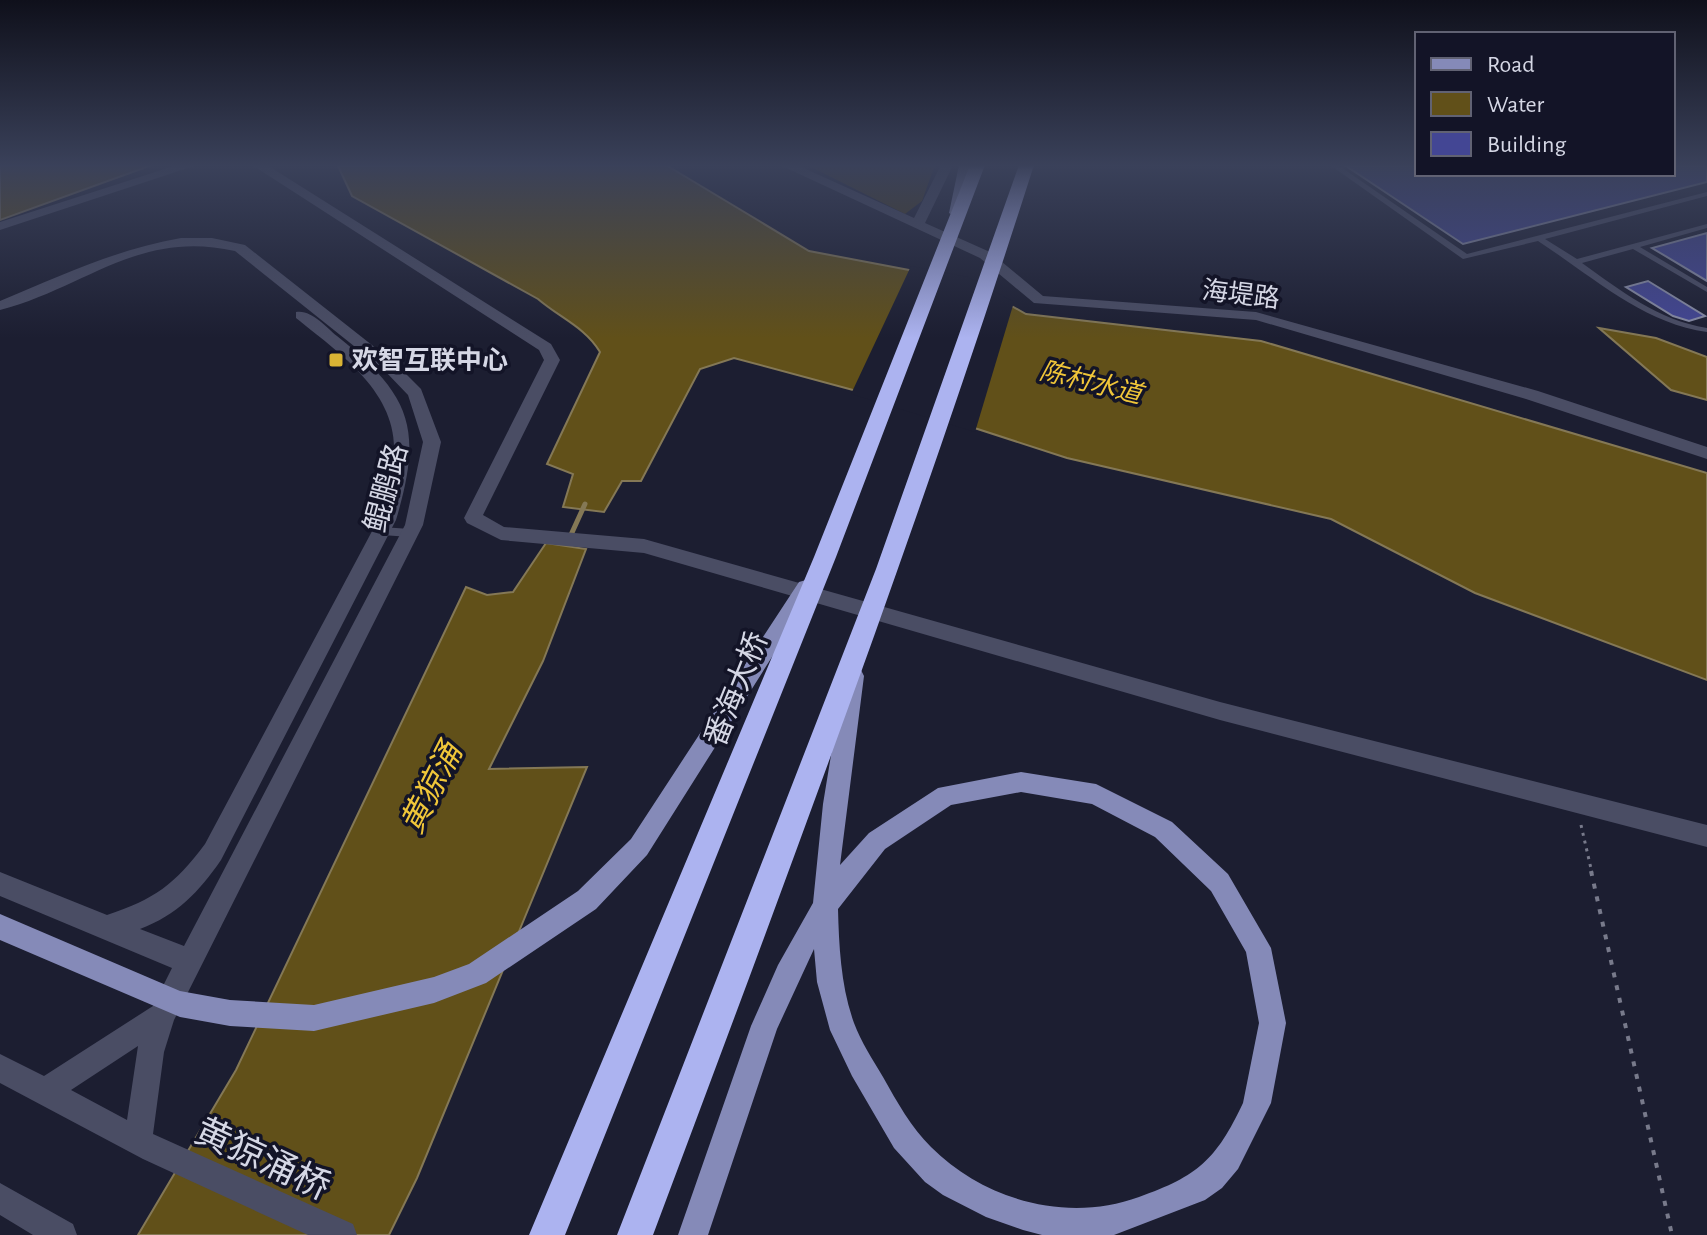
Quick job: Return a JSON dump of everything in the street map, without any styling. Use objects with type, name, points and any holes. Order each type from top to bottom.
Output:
[{"type":"highway","name":"番海大桥","points":[[547,1235],[825,557],[954,223]]},
{"type":"highway","points":[[635,1235],[856,660],[1008,223]]},
{"type":"main road","points":[[0,927],[180,1004],[230,1013],[314,1018],[419,995],[477,974],[587,900],[639,847],[825,557]]},
{"type":"main road","points":[[693,1235],[749,1066],[796,955],[847,877],[875,843],[910,813],[954,793],[1001,780],[1055,783],[1103,796],[1160,823],[1204,860],[1242,914],[1269,982],[1270,1071],[1245,1133],[1203,1185],[1120,1221],[1058,1226],[983,1203],[940,1178],[898,1135],[840,1020],[827,951],[828,862],[856,660]]},
{"type":"street","points":[[349,223],[546,347],[552,360],[473,518],[506,533],[634,545],[918,622],[1220,711],[1707,836]]},
{"type":"street","name":"海堤路","points":[[912,223],[985,255],[1039,300],[1256,316],[1518,391],[1707,453]]},
{"type":"street","name":"鲲鹏路","points":[[0,306],[118,258],[161,245],[212,240],[240,248],[390,367],[415,393],[432,442],[410,533],[162,1015],[150,1052],[145,1145]]},
{"type":"street","name":"鲲鹏路","points":[[0,315],[144,256],[179,248],[220,251],[348,354],[387,395],[403,441],[399,479],[382,531],[213,852],[189,887],[153,914],[109,927]]},
{"type":"street","points":[[0,884],[190,962]]},
{"type":"street","points":[[44,1092],[162,1015]]},
{"type":"street","name":"黄猄涌桥","points":[[0,1068],[145,1145],[342,1235]]},
{"type":"street","points":[[0,1198],[62,1235]]},
{"type":"lane","points":[[1416,223],[1466,257],[1598,223]]},
{"type":"lane","points":[[1576,262],[1707,226]]},
{"type":"lane","points":[[1539,238],[1653,313],[1677,325],[1707,330]]},
{"type":"lane","points":[[1634,246],[1707,290]]},
{"type":"lane","points":[[382,531],[410,533]]},
{"type":"path","points":[[1576,802],[1672,1235]]},
{"type":"water","name":"陈村水道","points":[[400,223],[762,223],[809,251],[967,281],[1026,314],[1261,341],[1707,473],[1707,680],[1475,593],[1331,519],[1067,458],[879,397],[734,358],[700,369],[641,481],[622,481],[604,512],[563,507],[573,474],[547,464],[600,352],[580,329],[538,299]]},
{"type":"water","points":[[1599,328],[1656,338],[1707,357],[1707,400],[1671,390]]},
{"type":"water","points":[[546,543],[586,549],[543,661],[489,769],[587,767],[417,1178],[389,1235],[138,1235],[236,1070],[466,587],[487,595],[513,592]]},
{"type":"pier","points":[[911,266],[968,277],[1014,302],[975,432],[851,394]]},
{"type":"building","points":[[1431,223],[1547,223],[1463,244]]},
{"type":"building","points":[[1707,233],[1707,281],[1652,248]]},
{"type":"building","points":[[1648,281],[1705,316],[1689,321],[1673,316],[1626,287]]},
{"type":"waterway","name":"黄猄涌","points":[[570,537],[585,504]]},
{"type":"place","name":"欢智互联中心","points":[[336,360]]}]
